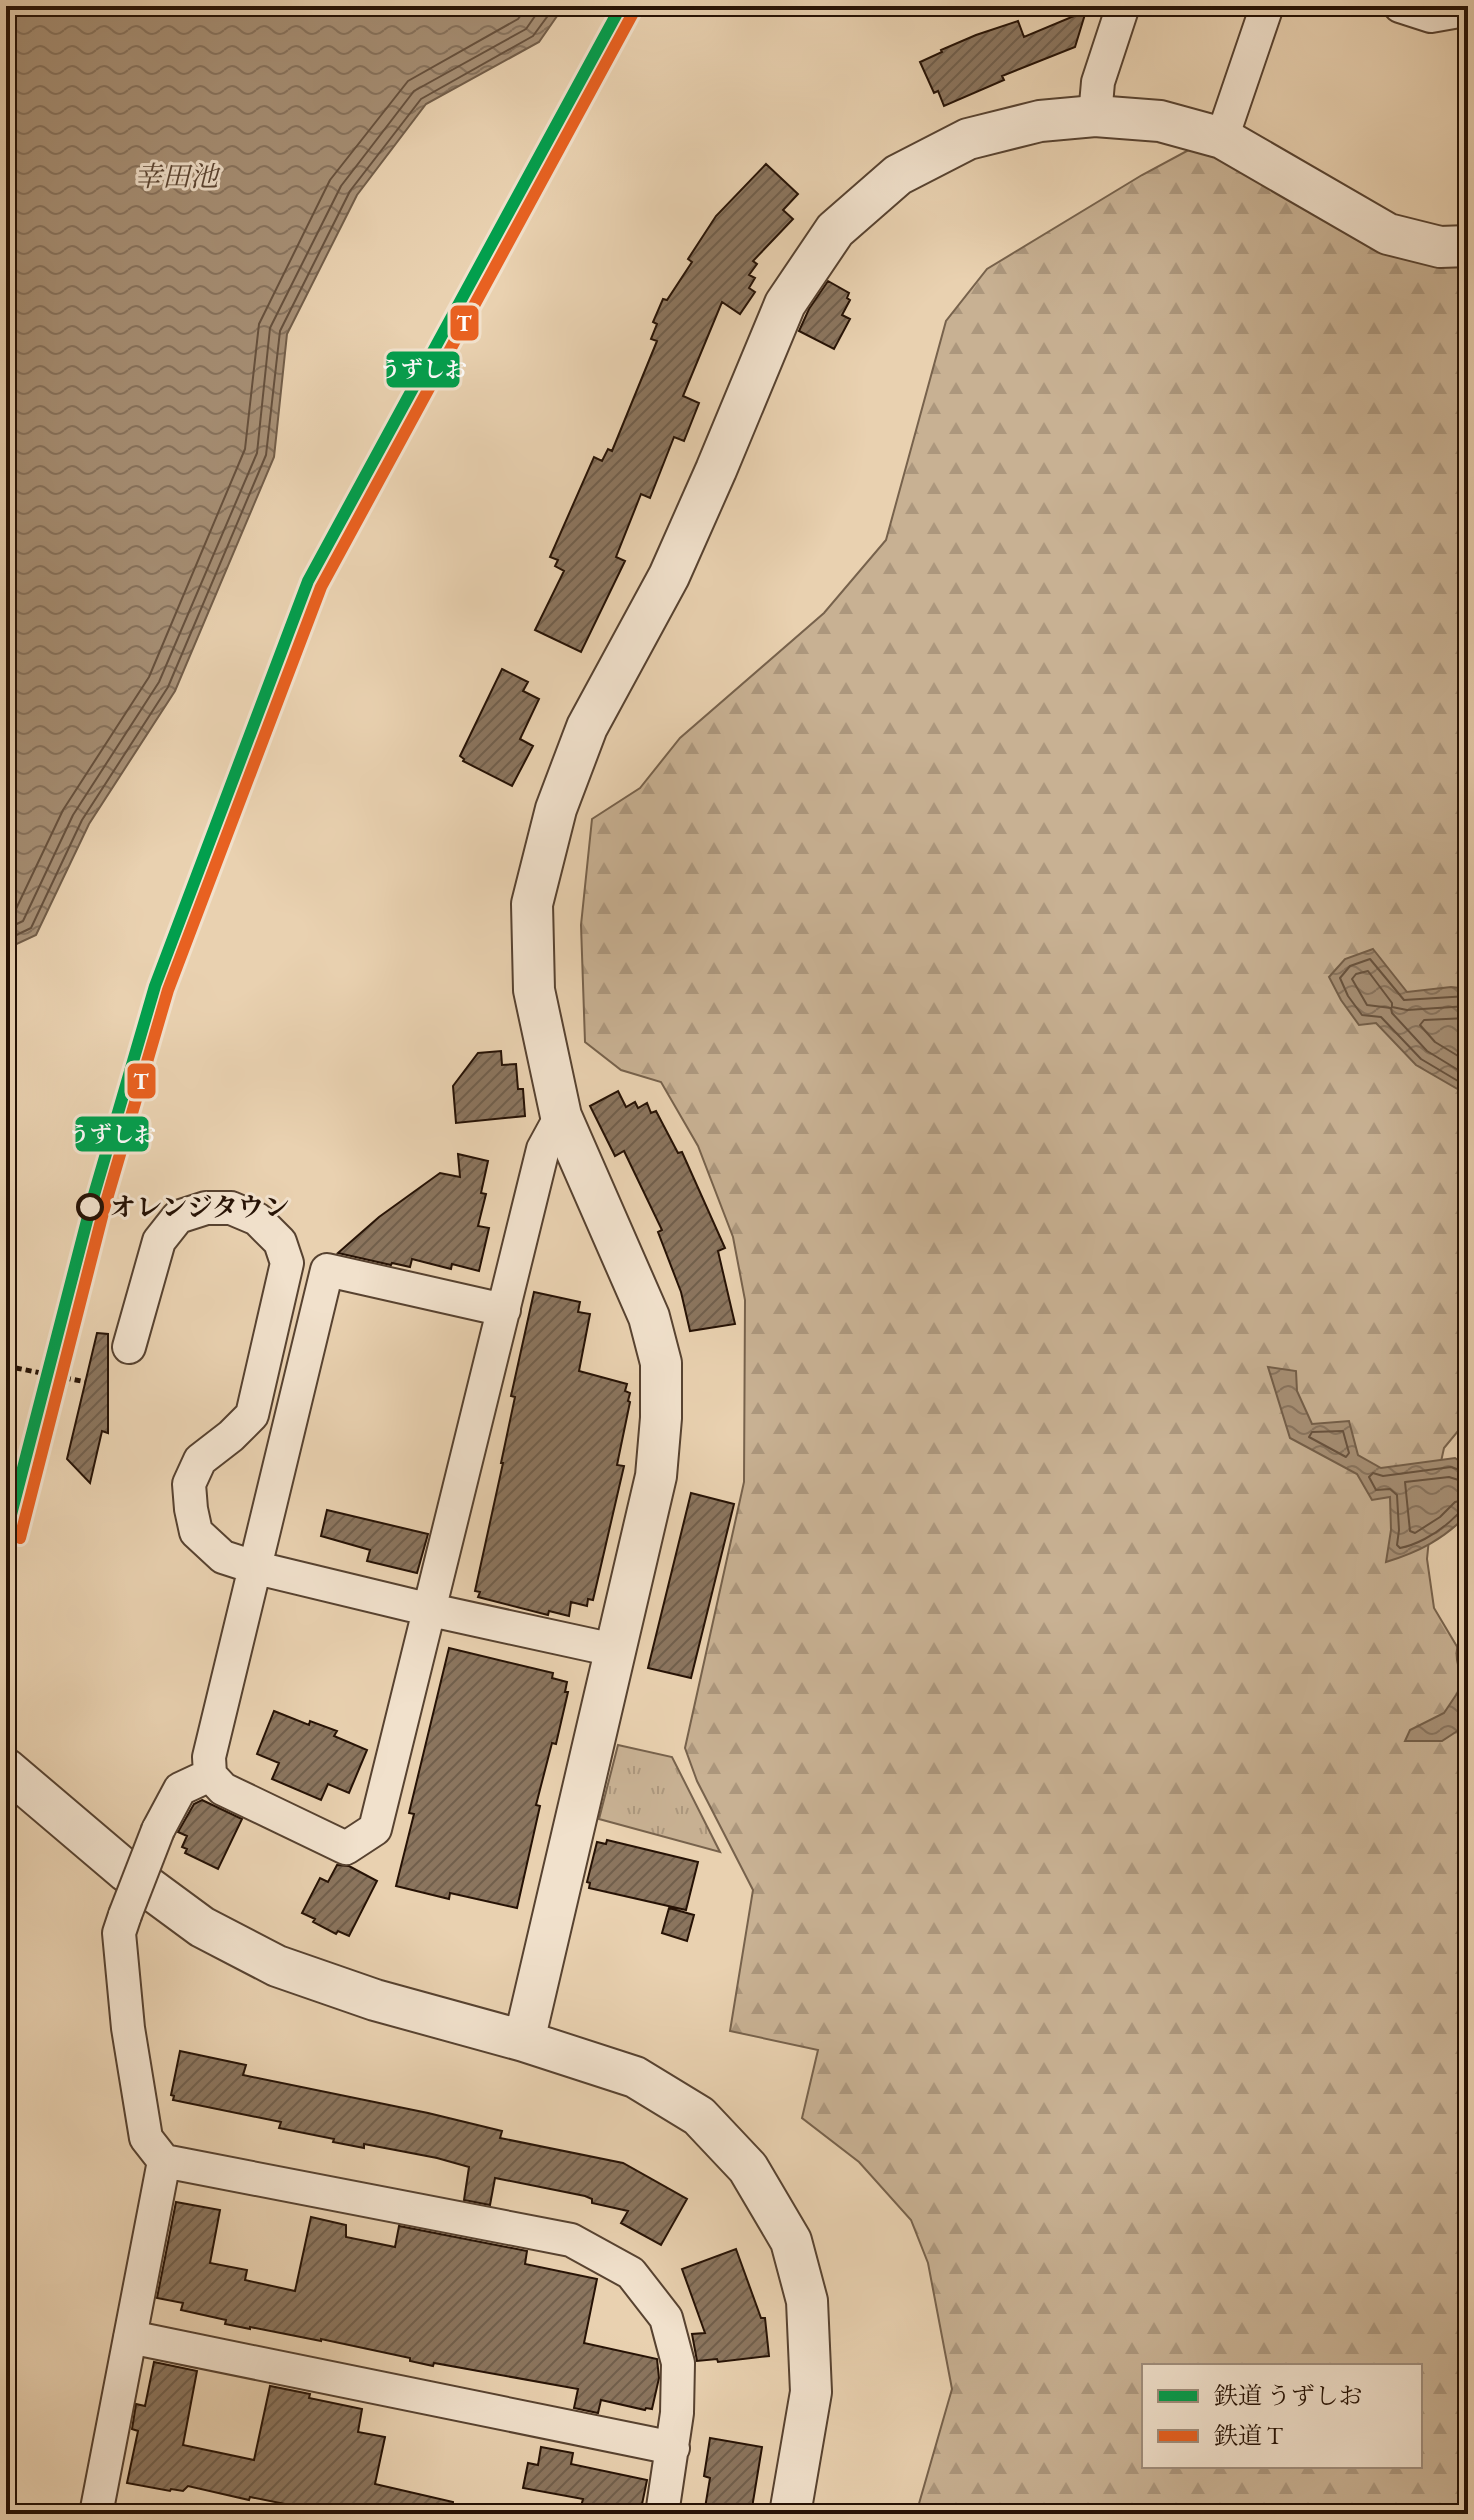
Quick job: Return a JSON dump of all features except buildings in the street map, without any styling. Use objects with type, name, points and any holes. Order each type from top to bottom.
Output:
[{"type":"street","points":[[1095,116],[1098,82],[1123,6]]},
{"type":"street","points":[[1222,138],[1267,6]]},
{"type":"street","points":[[1400,6],[1431,16],[1468,7]]},
{"type":"street","points":[[524,2041],[656,1476],[661,1418],[661,1363],[649,1317],[561,1116],[534,990],[532,904],[556,809],[587,727],[675,563],[785,304],[835,230],[898,175],[968,139],[1040,121],[1095,116],[1160,121],[1222,138],[1388,234],[1440,247],[1468,246]]},
{"type":"street","points":[[504,1310],[327,1270],[209,1757],[210,1775],[223,1789],[346,1848],[375,1829],[431,1610],[504,1310],[543,1149],[561,1116]]},
{"type":"street","points":[[129,1347],[159,1241],[178,1217],[206,1208],[231,1208],[257,1219],[280,1242],[287,1263],[252,1415],[200,1460],[189,1484],[196,1532],[223,1557],[257,1568],[614,1650]]},
{"type":"street","points":[[210,1775],[180,1789],[158,1830],[119,1933],[128,2028],[146,2138],[164,2161],[571,2240],[631,2273],[666,2318],[678,2363],[677,2413],[662,2514]]},
{"type":"street","points":[[15,1777],[126,1871],[202,1927],[277,1966],[375,2000],[524,2041],[635,2077],[699,2116],[748,2168],[791,2241],[807,2301],[811,2392],[790,2514]]},
{"type":"street","points":[[96,2514],[164,2161]]},
{"type":"street","points":[[130,2337],[673,2448]]},
{"type":"path","points":[[6,1366],[86,1382]]},
{"type":"green space","points":[[1198,145],[1368,246],[1468,265],[1468,1419],[1444,1448],[1433,1498],[1427,1559],[1434,1608],[1468,1665],[1468,2514],[916,2514],[952,2389],[928,2263],[911,2220],[859,2162],[802,2118],[818,2050],[730,2031],[753,1890],[697,1781],[685,1748],[744,1482],[745,1300],[733,1237],[698,1146],[661,1082],[621,1070],[585,1042],[581,925],[592,819],[640,788],[680,738],[824,613],[886,540],[946,321],[987,269],[1142,175]]},
{"type":"green space","points":[[618,1745],[672,1757],[720,1852],[599,1819]]},
{"type":"water","name":"幸田池","points":[[6,6],[564,6],[539,42],[426,104],[357,195],[287,334],[274,457],[175,691],[89,824],[36,935],[6,949]]},
{"type":"water","points":[[1373,949],[1407,992],[1451,987],[1468,989],[1468,1095],[1416,1065],[1376,1023],[1359,1025],[1341,1000],[1329,977],[1345,959]]},
{"type":"water","points":[[1268,1367],[1296,1371],[1297,1391],[1312,1424],[1349,1421],[1358,1455],[1381,1468],[1455,1458],[1468,1467],[1468,1514],[1430,1544],[1386,1562],[1391,1530],[1390,1497],[1372,1500],[1357,1474],[1290,1438]]},
{"type":"water","points":[[1468,1623],[1468,1724],[1442,1741],[1405,1741],[1410,1730],[1444,1713],[1464,1683],[1457,1653]]},
{"type":"rail line","name":"うずしお","points":[[6,1534],[91,1205],[155,986],[308,581],[621,6]]},
{"type":"rail line","name":"T","points":[[20,1538],[104,1209],[168,990],[321,587],[633,13]]},
{"type":"place","name":"オレンジタウン","points":[[90,1207]]}]
